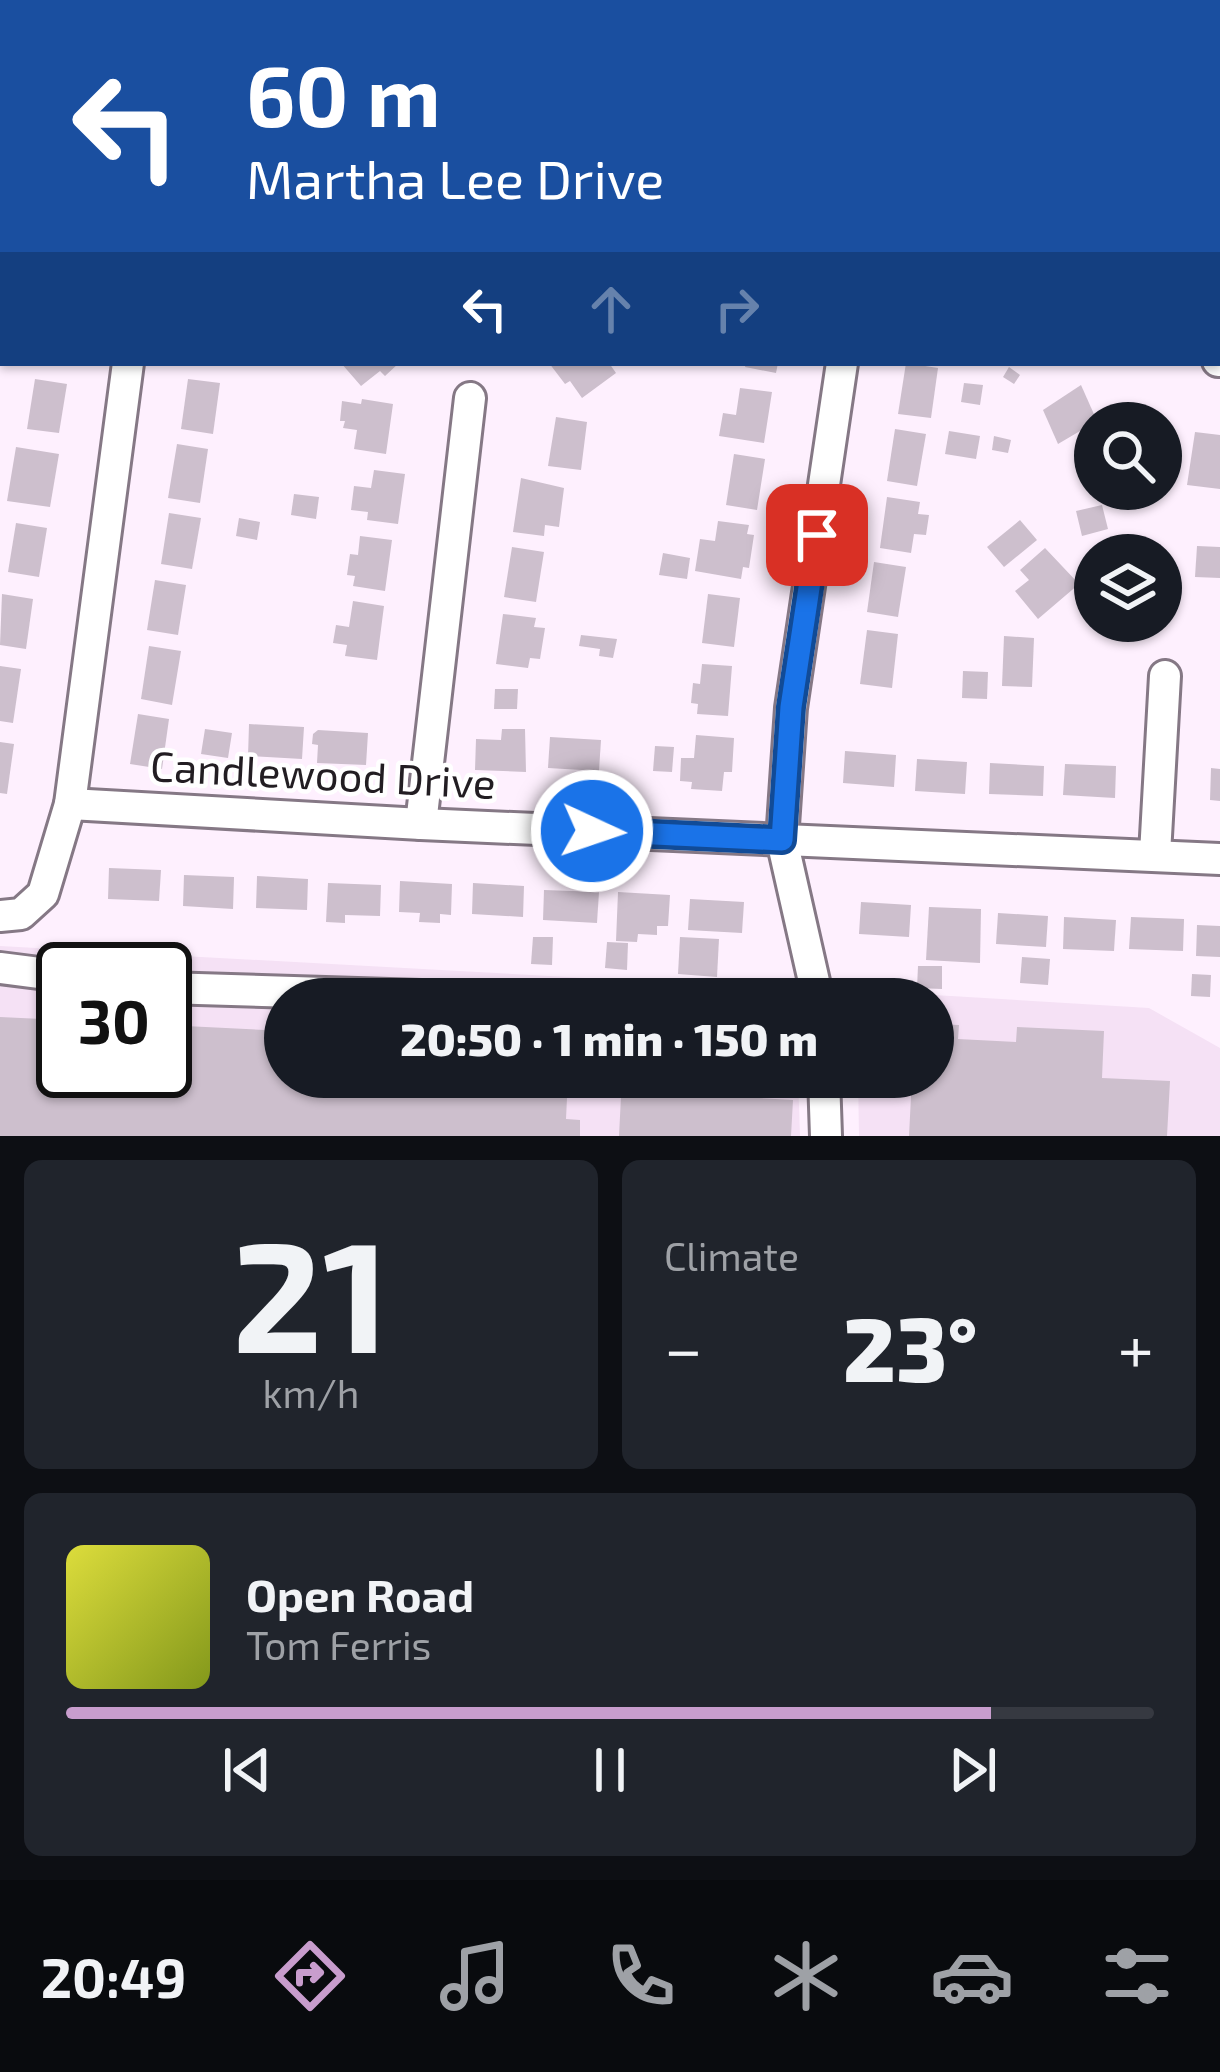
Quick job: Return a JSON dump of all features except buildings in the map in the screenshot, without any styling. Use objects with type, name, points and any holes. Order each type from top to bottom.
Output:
[{"type":"street","points":[[0,916],[21,914],[43,894],[70,804],[128,366]]},
{"type":"street","points":[[813,978],[782,840],[791,707],[842,366]]},
{"type":"street","points":[[421,824],[470,398]]},
{"type":"street","points":[[1155,854],[1165,676]]},
{"type":"street","name":"Candlewood Drive","points":[[70,804],[1220,859]]},
{"type":"street","points":[[0,968],[36,973]]},
{"type":"street","points":[[192,989],[264,991]]},
{"type":"street","points":[[825,1098],[826,1136]]},
{"type":"shaded area","points":[[0,946],[36,948],[36,1098],[192,1098],[192,956],[587,978],[264,978],[264,1098],[799,1098],[800,1136],[0,1136]]},
{"type":"shaded area","points":[[954,996],[1149,1008],[1220,1048],[1220,1136],[859,1136],[858,1098],[954,1098]]},
{"type":"route","points":[[592,831],[782,840],[791,707],[817,535]]}]
